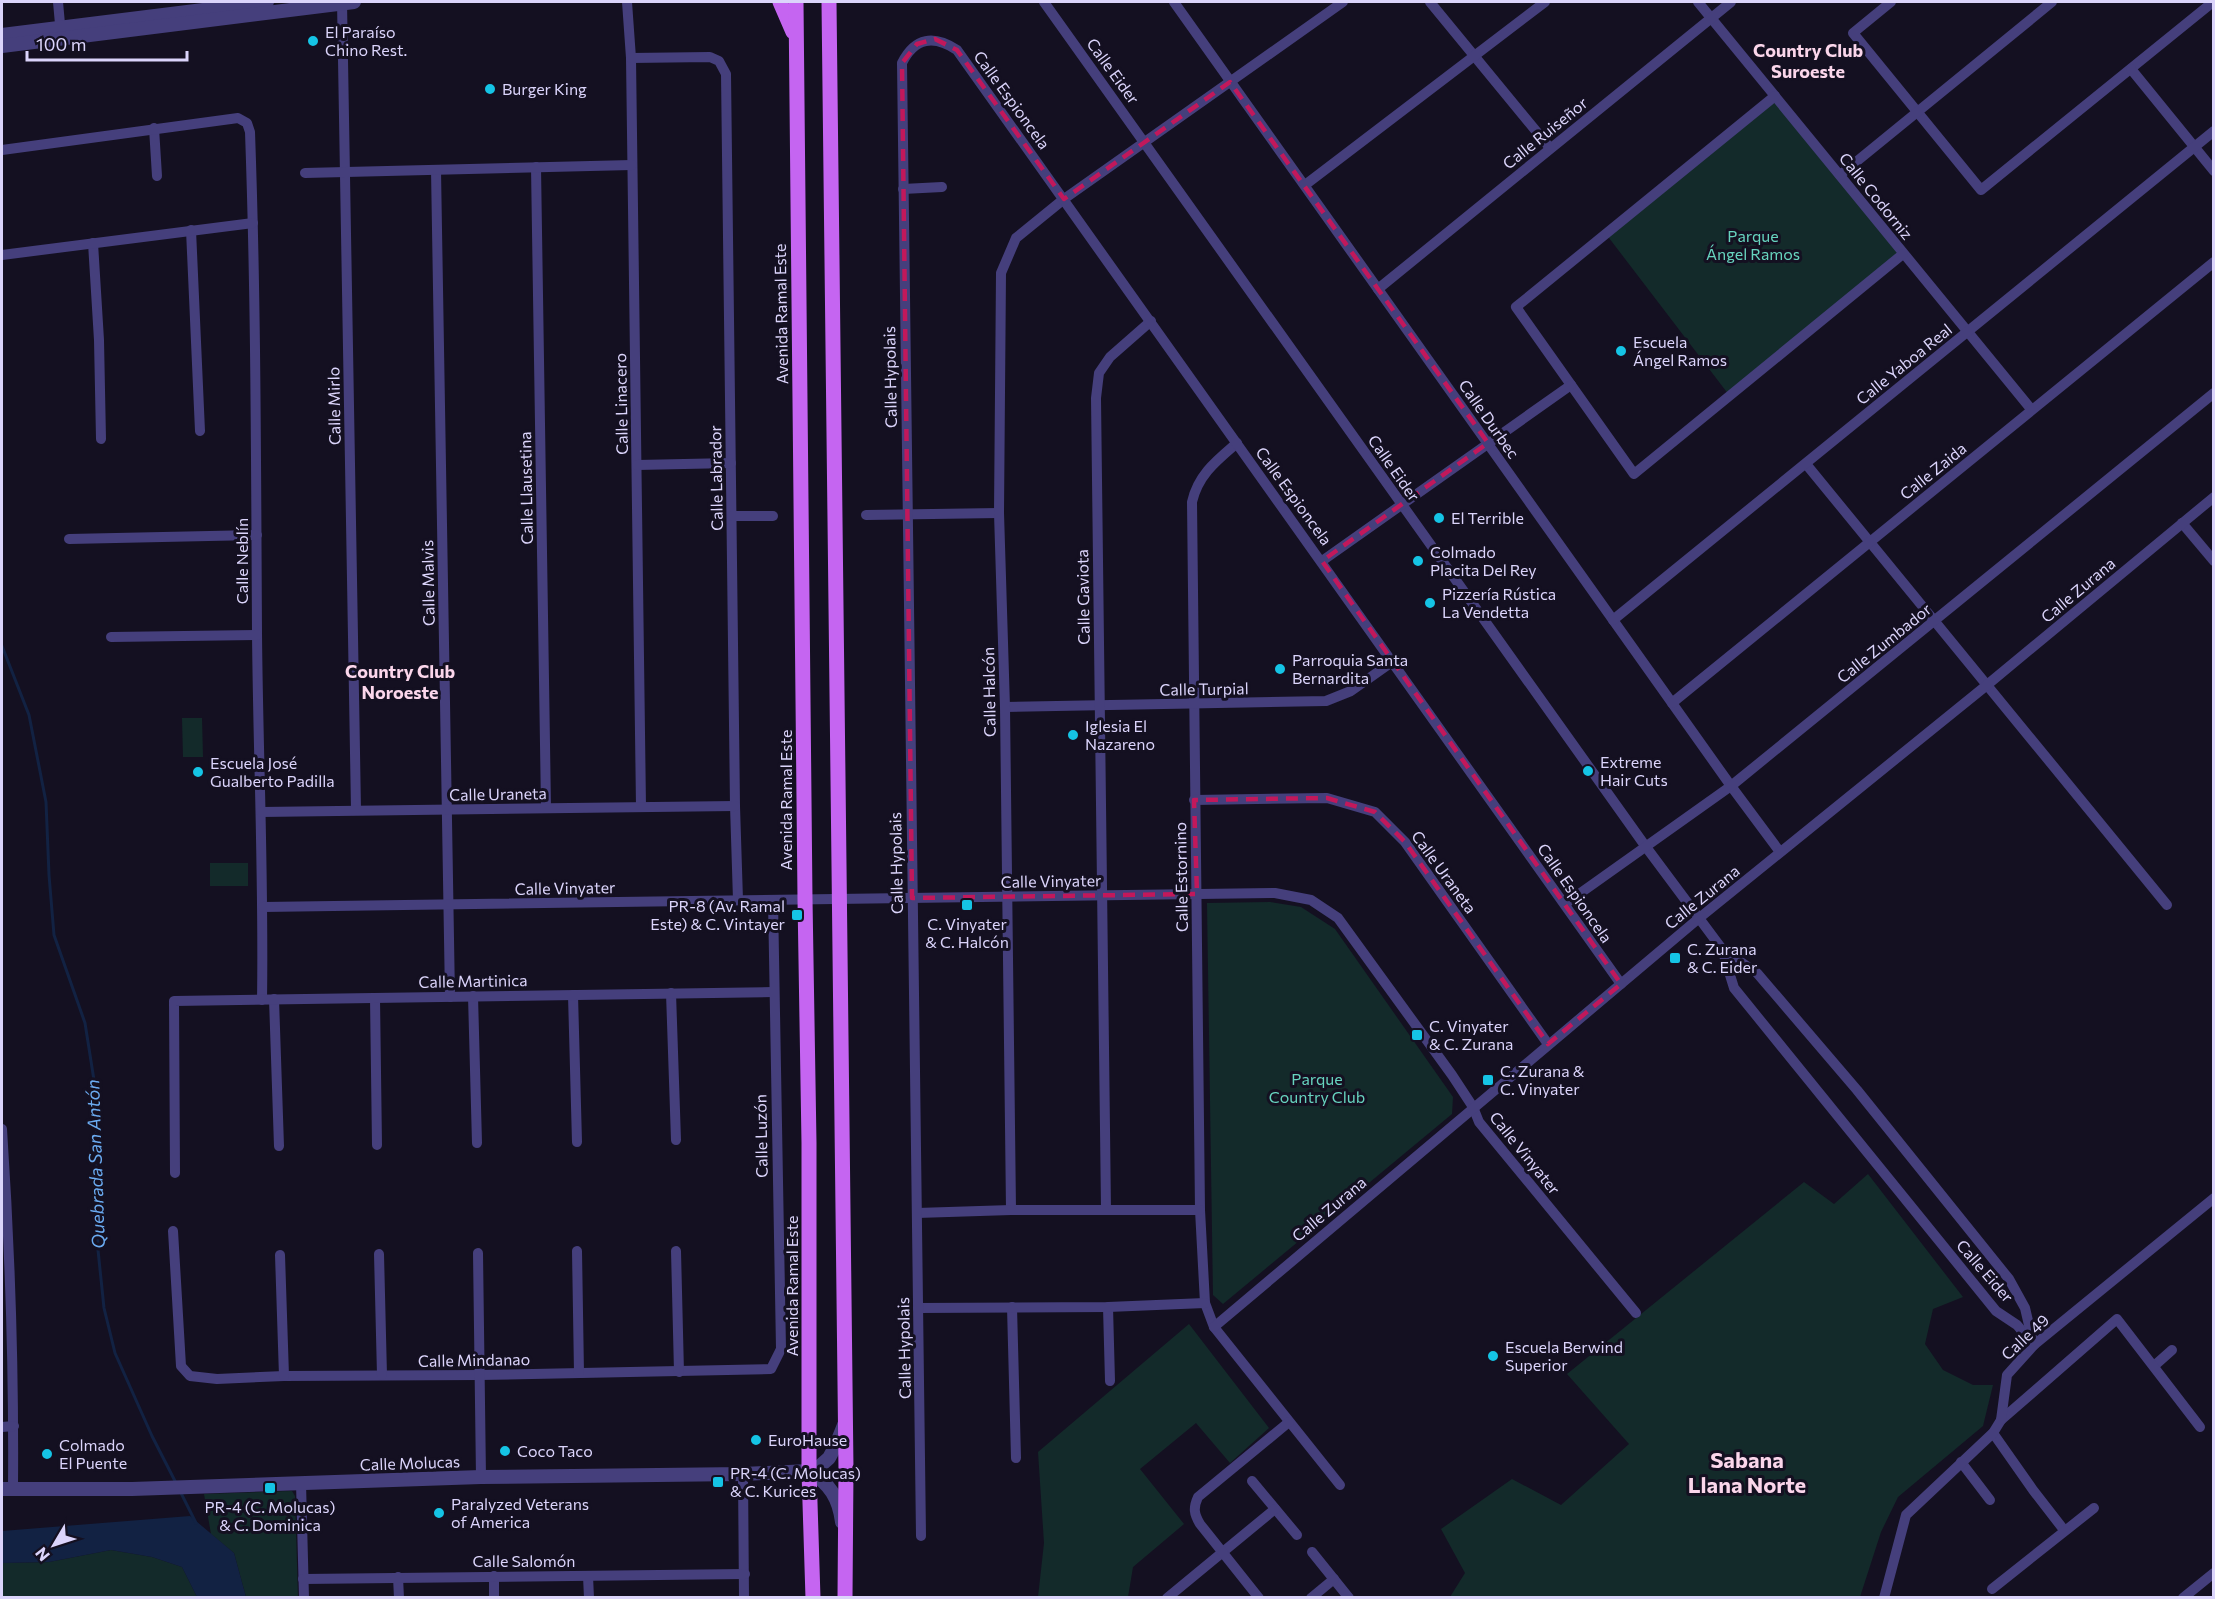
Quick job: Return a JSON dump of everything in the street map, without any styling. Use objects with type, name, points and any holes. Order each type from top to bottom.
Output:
[{"type":"main road","points":[[780,2],[795,36]]},
{"type":"main road","name":"Avenida Ramal Este","points":[[796,2],[809,1155],[809,1471],[813,1598]]},
{"type":"main road","points":[[829,2],[846,1418],[845,1598]]},
{"type":"main road","points":[[829,46],[838,2]]},
{"type":"street","points":[[58,2],[61,33]]},
{"type":"street","points":[[2,46],[61,33],[267,5],[346,2]]},
{"type":"street","name":"Calle Mirlo","points":[[346,2],[344,172],[356,810]]},
{"type":"street","name":"Calle Linacero","points":[[627,2],[631,58],[641,807]]},
{"type":"street","name":"Calle Eider","points":[[1044,2],[1698,919],[1722,949],[1757,973],[1844,1074],[2009,1279],[2025,1308],[2034,1345]]},
{"type":"street","name":"Calle Durbec","points":[[1174,2],[1780,852]]},
{"type":"street","name":"Calle Halcón","points":[[1011,1210],[1005,707],[999,513],[1000,273],[1016,238],[1064,199],[1343,2]]},
{"type":"street","points":[[1430,2],[1550,148]]},
{"type":"street","points":[[1305,185],[1545,2]]},
{"type":"street","name":"Calle Codorniz","points":[[1698,2],[2031,410]]},
{"type":"street","name":"Calle Ruiseñor","points":[[1378,289],[1731,2]]},
{"type":"street","points":[[1891,2],[1853,33],[1981,190],[2213,2]]},
{"type":"street","points":[[1840,175],[2052,2]]},
{"type":"street","points":[[2,35],[61,33]]},
{"type":"street","name":"Calle Hypolais","points":[[921,1536],[902,63],[908,52],[917,44],[932,40]]},
{"type":"street","name":"Calle Espioncela","points":[[932,40],[947,43],[957,50],[1621,984]]},
{"type":"street","name":"Calle Labrador","points":[[631,58],[710,57],[719,61],[726,74],[738,900]]},
{"type":"street","points":[[2131,69],[2214,171]]},
{"type":"street","points":[[1775,96],[1516,307],[1634,474],[1903,254]]},
{"type":"street","name":"Calle Neblín","points":[[154,128],[238,118],[247,123],[250,132],[254,223],[257,634],[263,907],[262,1000]]},
{"type":"street","points":[[2,150],[154,128],[157,176]]},
{"type":"street","name":"Calle Yaboa Real","points":[[1613,620],[2214,131]]},
{"type":"street","points":[[306,173],[632,165]]},
{"type":"street","name":"Calle Llausetina","points":[[536,167],[546,808]]},
{"type":"street","name":"Calle Malvis","points":[[436,170],[450,997]]},
{"type":"street","points":[[903,189],[942,187]]},
{"type":"street","points":[[2,255],[254,223]]},
{"type":"street","points":[[191,230],[200,431]]},
{"type":"street","points":[[93,243],[99,340],[101,439]]},
{"type":"street","name":"Calle Zaida","points":[[1672,703],[2214,262]]},
{"type":"street","name":"Calle Gaviota","points":[[1106,1210],[1096,398],[1100,373],[1110,357],[1151,321]]},
{"type":"street","points":[[1322,561],[1571,385]]},
{"type":"street","name":"Calle Zumbador","points":[[1565,904],[1731,786],[2214,393]]},
{"type":"street","name":"Calle Estornino","points":[[1237,444],[1209,467],[1195,489],[1192,502],[1200,1210],[1205,1303],[1214,1327],[1340,1485]]},
{"type":"street","points":[[637,465],[731,463]]},
{"type":"street","points":[[1806,464],[2167,905]]},
{"type":"street","name":"Calle Zurana","points":[[1214,1327],[1698,919],[2214,497]]},
{"type":"street","points":[[866,514],[999,513]]},
{"type":"street","points":[[732,516],[773,516]]},
{"type":"street","points":[[2182,523],[2214,561]]},
{"type":"street","points":[[69,540],[257,535]]},
{"type":"street","points":[[111,637],[257,634]]},
{"type":"street","name":"Calle Turpial","points":[[1005,707],[1326,701],[1351,691],[1392,662]]},
{"type":"street","name":"Calle Uraneta","points":[[1194,800],[1327,798],[1375,812],[1405,842],[1548,1044]]},
{"type":"street","name":"Calle Uraneta","points":[[261,812],[735,806]]},
{"type":"street","name":"Calle Vinyater","points":[[263,907],[1275,893],[1311,900],[1338,918],[1473,1107],[1479,1122],[1636,1312]]},
{"type":"street","name":"Calle Luzón","points":[[771,1369],[781,1349],[773,900]]},
{"type":"street","name":"Calle Eider","points":[[1722,949],[1734,988],[1996,1311],[2017,1324],[2034,1345]]},
{"type":"street","name":"Calle Martinica","points":[[175,1173],[174,1001],[773,992]]},
{"type":"street","points":[[671,993],[676,1140]]},
{"type":"street","points":[[573,995],[577,1142]]},
{"type":"street","points":[[473,996],[477,1143]]},
{"type":"street","points":[[375,998],[377,1145]]},
{"type":"street","points":[[274,999],[279,1146]]},
{"type":"street","points":[[2,1130],[6,1329],[14,1426],[7,1489]]},
{"type":"street","name":"Calle 49","points":[[1884,1598],[1906,1515],[1993,1433],[2001,1420],[2007,1375],[2034,1345],[2214,1198]]},
{"type":"street","points":[[917,1213],[1011,1210],[1200,1210]]},
{"type":"street","name":"Calle Mindanao","points":[[173,1231],[181,1366],[190,1376],[217,1379],[771,1369]]},
{"type":"street","points":[[578,1251],[579,1373]]},
{"type":"street","points":[[676,1251],[679,1372]]},
{"type":"street","points":[[478,1253],[481,1477]]},
{"type":"street","points":[[379,1254],[382,1376]]},
{"type":"street","points":[[280,1255],[284,1376]]},
{"type":"street","points":[[918,1308],[1108,1307],[1205,1303]]},
{"type":"street","points":[[1012,1307],[1016,1458]]},
{"type":"street","points":[[1108,1307],[1110,1381]]},
{"type":"street","points":[[2001,1420],[2117,1319],[2200,1427]]},
{"type":"street","points":[[2154,1366],[2172,1350]]},
{"type":"street","points":[[809,1471],[820,1466],[829,1458],[842,1433],[846,1418]]},
{"type":"street","points":[[1258,1598],[1200,1524],[1194,1514],[1195,1504],[1198,1497],[1288,1422]]},
{"type":"street","points":[[2,1427],[14,1426]]},
{"type":"street","points":[[1993,1433],[2064,1530]]},
{"type":"street","points":[[1961,1462],[1990,1500]]},
{"type":"street","points":[[809,1471],[826,1483],[833,1492],[840,1508],[844,1544]]},
{"type":"street","name":"Calle Molucas","points":[[7,1489],[132,1489],[481,1477],[809,1471]]},
{"type":"street","points":[[743,1474],[744,1598]]},
{"type":"street","points":[[1252,1481],[1297,1535]]},
{"type":"street","points":[[301,1483],[303,1598]]},
{"type":"street","points":[[1992,1589],[2094,1508]]},
{"type":"street","points":[[1167,1598],[1275,1509]]},
{"type":"street","points":[[1312,1552],[1348,1598]]},
{"type":"street","points":[[2183,1598],[2214,1573]]},
{"type":"street","name":"Calle Salomón","points":[[303,1579],[745,1574]]},
{"type":"street","points":[[494,1576],[494,1598]]},
{"type":"street","points":[[588,1576],[589,1598]]},
{"type":"street","points":[[398,1577],[399,1598]]},
{"type":"street","points":[[1311,1598],[1334,1579]]},
{"type":"highlighted area","points":[[935,39],[957,50],[1064,199],[1230,82],[1488,443],[1322,561],[1621,984],[1548,1044],[1405,842],[1375,812],[1327,798],[1194,800],[1197,894],[912,898],[902,63],[917,44]]},
{"type":"green space","name":"Parque Ángel Ramos","points":[[1775,96],[1903,254],[1729,395],[1606,234]]},
{"type":"green space","points":[[182,718],[202,718],[203,757],[183,757]]},
{"type":"green space","points":[[210,863],[248,863],[248,886],[210,886]]},
{"type":"green space","name":"Parque Country Club","points":[[1270,902],[1301,907],[1335,929],[1453,1097],[1452,1114],[1223,1304],[1213,1295],[1207,903]]},
{"type":"green space","points":[[1868,1174],[1963,1297],[1933,1309],[1925,1344],[1943,1370],[1973,1385],[1993,1385],[1983,1426],[1898,1497],[1881,1532],[1860,1597],[1450,1597],[1465,1573],[1441,1529],[1512,1479],[1561,1505],[1629,1444],[1567,1374],[1804,1182],[1834,1204]]},
{"type":"green space","points":[[1189,1324],[1269,1428],[1230,1463],[1196,1423],[1140,1469],[1184,1524],[1133,1567],[1128,1597],[1038,1597],[1044,1543],[1038,1452]]},
{"type":"green space","points":[[292,1491],[295,1496],[298,1597],[246,1597],[234,1553],[211,1534],[204,1494]]},
{"type":"green space","points":[[111,1550],[152,1557],[182,1567],[197,1597],[2,1597],[2,1563],[49,1562]]},
{"type":"water","points":[[190,1516],[234,1553],[246,1597],[197,1597],[182,1567],[152,1557],[111,1550],[49,1562],[2,1563],[2,1531]]},
{"type":"waterway","name":"Quebrada San Antón","points":[[2,646],[29,715],[46,802],[54,935],[85,1023],[96,1093],[98,1250],[104,1308],[115,1353],[176,1483]]},
{"type":"waterway","name":"Quebrada San Antón","points":[[180,1491],[196,1523]]},
{"type":"place","name":"El Paraíso Chino Rest.","points":[[313,41]]},
{"type":"place","name":"Burger King","points":[[490,89]]},
{"type":"place","name":"Escuela Ángel Ramos","points":[[1621,351]]},
{"type":"place","name":"El Terrible","points":[[1439,518]]},
{"type":"place","name":"Colmado Placita Del Rey","points":[[1418,561]]},
{"type":"place","name":"Pizzería Rústica La Vendetta","points":[[1430,603]]},
{"type":"place","name":"Parroquia Santa Bernardita","points":[[1280,669]]},
{"type":"place","name":"Iglesia El Nazareno","points":[[1073,735]]},
{"type":"place","name":"Extreme Hair Cuts","points":[[1588,771]]},
{"type":"place","name":"Escuela José Gualberto Padilla","points":[[198,772]]},
{"type":"place","name":"C. Vinyater & C. Halcón","points":[[967,905]]},
{"type":"place","name":"PR-8 (Av. Ramal Este) & C. Vintayer","points":[[797,915]]},
{"type":"place","name":"C. Zurana & C. Eider","points":[[1675,958]]},
{"type":"place","name":"C. Vinyater & C. Zurana","points":[[1417,1035]]},
{"type":"place","name":"C. Zurana & C. Vinyater","points":[[1488,1080]]},
{"type":"place","name":"Escuela Berwind Superior","points":[[1493,1356]]},
{"type":"place","name":"EuroHause","points":[[756,1440]]},
{"type":"place","name":"Coco Taco","points":[[505,1451]]},
{"type":"place","name":"Colmado El Puente","points":[[47,1454]]},
{"type":"place","name":"PR-4 (C. Molucas) & C. Kurices","points":[[718,1482]]},
{"type":"place","name":"PR-4 (C. Molucas) & C. Dominica","points":[[270,1488]]},
{"type":"place","name":"Paralyzed Veterans of America","points":[[439,1513]]},
{"type":"district","name":"Country Club Suroeste","points":[[1808,61]]},
{"type":"district","name":"Country Club Noroeste","points":[[400,682]]},
{"type":"district","name":"Sabana Llana Norte","points":[[1747,1472]]}]
